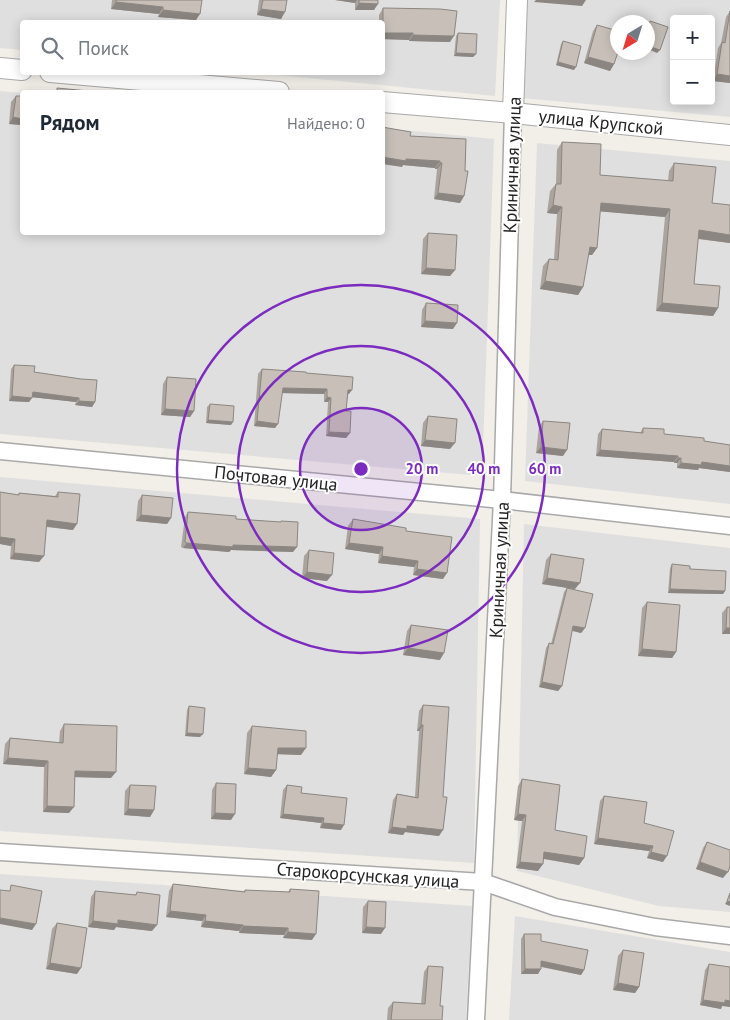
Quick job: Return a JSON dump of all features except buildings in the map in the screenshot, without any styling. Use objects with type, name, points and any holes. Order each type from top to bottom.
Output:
[{"type":"street","name":"Криничная улица","points":[[476,1020],[502,500],[517,0]]},
{"type":"street","points":[[0,68],[20,70]]},
{"type":"street","points":[[84,75],[256,90]]},
{"type":"street","name":"улица Крупской","points":[[385,102],[730,135]]},
{"type":"street","name":"Почтовая улица","points":[[0,451],[502,500],[730,526]]},
{"type":"street","name":"Старокорсунская улица","points":[[0,852],[483,882],[555,907],[655,927],[730,936]]},
{"type":"shaded area","points":[[0,0],[500,0],[495,96],[276,75],[385,75],[385,20],[20,20],[20,50],[0,48]]},
{"type":"shaded area","points":[[526,0],[730,0],[730,117],[521,98]]},
{"type":"shaded area","points":[[0,91],[20,93],[20,235],[385,235],[385,128],[494,139],[482,476],[0,434]]},
{"type":"shaded area","points":[[537,143],[730,161],[730,504],[525,481]]},
{"type":"shaded area","points":[[0,477],[480,519],[474,863],[0,831]]},
{"type":"shaded area","points":[[524,524],[730,548],[730,912],[659,906],[517,871]]},
{"type":"shaded area","points":[[0,874],[472,906],[466,1020],[0,1020]]},
{"type":"shaded area","points":[[515,916],[730,952],[730,1020],[509,1020]]}]
